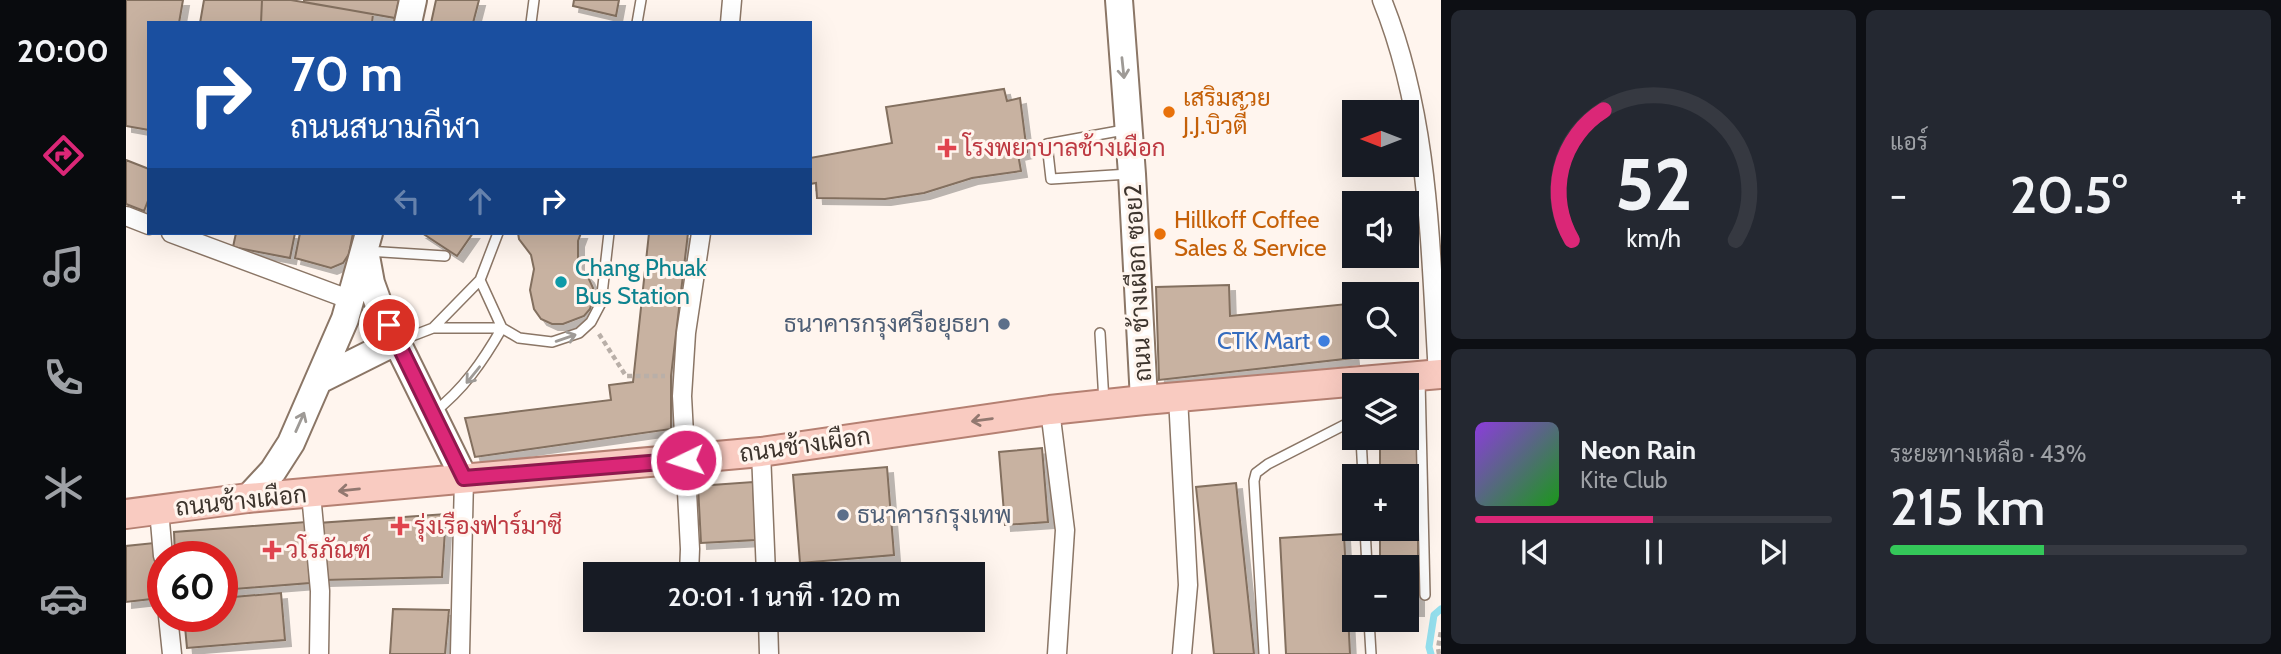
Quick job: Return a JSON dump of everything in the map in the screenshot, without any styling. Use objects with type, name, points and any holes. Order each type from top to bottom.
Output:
[{"type":"main road","name":"ถนนช้างเผือก","points":[[126,514],[248,498],[686,460],[761,452],[1050,410],[1342,384]]},
{"type":"street","points":[[408,21],[413,0]]},
{"type":"street","points":[[730,21],[732,0]]},
{"type":"street","name":"ถนน ช้างเผือก ซอย2","points":[[1119,0],[1132,174],[1144,400]]},
{"type":"street","points":[[1382,0],[1407,76],[1425,173],[1433,374]]},
{"type":"street","points":[[126,216],[147,224]]},
{"type":"street","points":[[176,235],[351,300]]},
{"type":"street","points":[[689,562],[683,376],[686,334],[701,235]]},
{"type":"street","points":[[248,498],[273,471],[291,443],[351,300],[367,242]]},
{"type":"street","points":[[367,242],[371,283],[380,308],[464,478],[460,654]]},
{"type":"street","points":[[319,380],[397,341]]},
{"type":"street","name":"ถนน ช้างเผือก ซอย2","points":[[1178,397],[1188,585],[1182,654]]},
{"type":"street","points":[[1050,410],[1065,530],[1057,654]]},
{"type":"street","points":[[761,452],[766,562]]},
{"type":"street","points":[[311,494],[320,591],[319,654]]},
{"type":"street","points":[[159,510],[162,541]]},
{"type":"street","points":[[170,632],[172,654]]},
{"type":"street","points":[[768,632],[769,654]]},
{"type":"lane","points":[[531,21],[534,0]]},
{"type":"lane","points":[[637,21],[641,0]]},
{"type":"lane","points":[[1129,129],[1047,144],[1051,179],[1132,174]]},
{"type":"lane","points":[[433,328],[480,279],[497,235]]},
{"type":"lane","points":[[397,341],[433,328],[502,328],[519,338],[552,342],[579,333],[591,322],[601,303],[609,235]]},
{"type":"lane","points":[[367,242],[445,257]]},
{"type":"lane","points":[[480,279],[502,328]]},
{"type":"lane","points":[[433,413],[464,385],[480,365],[502,328]]},
{"type":"lane","points":[[1100,334],[1105,404]]},
{"type":"lane","points":[[1425,595],[1433,374]]},
{"type":"lane","points":[[1264,654],[1254,481],[1256,473],[1268,464],[1342,426]]},
{"type":"lane","points":[[1370,632],[1371,654]]},
{"type":"path","points":[[591,322],[626,376],[683,376]]},
{"type":"path","points":[[1439,654],[1441,631]]},
{"type":"building","points":[[126,0],[183,0],[179,21],[147,21],[147,130],[126,126]]},
{"type":"building","points":[[204,0],[262,0],[261,21],[200,21]]},
{"type":"building","points":[[262,0],[291,0],[373,14],[372,21],[261,21]]},
{"type":"building","points":[[304,0],[399,0],[395,18]]},
{"type":"building","points":[[436,0],[479,0],[474,21],[431,21]]},
{"type":"building","points":[[574,0],[619,0],[616,16],[573,6]]},
{"type":"building","name":"โรงพยาบาลช้างเผือก","points":[[1004,89],[1007,101],[1020,98],[1027,152],[1018,154],[1021,171],[972,178],[924,193],[885,199],[817,198],[816,183],[812,184],[812,158],[892,143],[886,107]]},
{"type":"building","points":[[126,160],[147,168],[147,203],[144,211],[126,204]]},
{"type":"building","points":[[236,235],[295,235],[290,258],[233,247]]},
{"type":"building","points":[[300,235],[353,235],[349,254],[343,263],[331,268],[295,258]]},
{"type":"building","points":[[425,235],[472,235],[457,256]]},
{"type":"building","name":"Chang Phuak Bus Station","points":[[518,235],[580,235],[578,267],[588,277],[593,288],[590,309],[584,316],[563,324],[552,324],[541,319],[534,309],[530,290],[534,269],[531,255]]},
{"type":"building","points":[[649,235],[688,235],[671,376],[671,429],[475,457],[465,418],[611,400],[609,385],[633,382]]},
{"type":"building","points":[[1229,285],[1230,316],[1342,305],[1342,359],[1344,359],[1159,380],[1156,287]]},
{"type":"building","points":[[1042,448],[1048,522],[1005,525],[999,452]]},
{"type":"building","points":[[1380,450],[1418,450],[1418,464],[1380,464]]},
{"type":"building","name":"ธนาคารกรุงเทพ","points":[[887,467],[894,555],[800,562],[793,475]]},
{"type":"building","points":[[753,482],[756,540],[701,543],[698,486]]},
{"type":"building","points":[[1236,483],[1254,654],[1214,654],[1196,487]]},
{"type":"building","points":[[446,514],[442,577],[324,580],[318,523]]},
{"type":"building","points":[[306,522],[310,583],[238,589],[238,541],[174,541],[174,532]]},
{"type":"building","points":[[1342,534],[1345,555],[1342,555],[1342,632],[1349,632],[1350,654],[1286,654],[1280,538]]},
{"type":"building","points":[[1380,541],[1418,541],[1418,555],[1380,555]]},
{"type":"building","points":[[147,544],[147,600],[126,602],[126,546]]},
{"type":"building","points":[[281,593],[285,640],[187,648],[186,632],[238,632],[238,597]]},
{"type":"building","points":[[393,609],[449,610],[445,654],[390,654]]},
{"type":"waterway","points":[[1431,654],[1429,647],[1434,615],[1441,609]]},
{"type":"place","name":"เสริมสวย J.J.บิวตี้","points":[[1169,112]]},
{"type":"place","name":"โรงพยาบาลช้างเผือก","points":[[947,148]]},
{"type":"place","name":"Hillkoff Coffee Sales & Service","points":[[1160,234]]},
{"type":"place","name":"Chang Phuak Bus Station","points":[[561,282]]},
{"type":"place","name":"ธนาคารกรุงศรีอยุธยา","points":[[1004,324]]},
{"type":"place","name":"CTK Mart","points":[[1324,341]]},
{"type":"place","name":"ธนาคารกรุงเทพ","points":[[843,515]]},
{"type":"place","name":"รุ่งเรืองฟาร์มาซี","points":[[400,526]]},
{"type":"place","name":"วโรภัณฑ์","points":[[272,550]]},
{"type":"route","points":[[389,325],[464,478],[686,460]]}]
